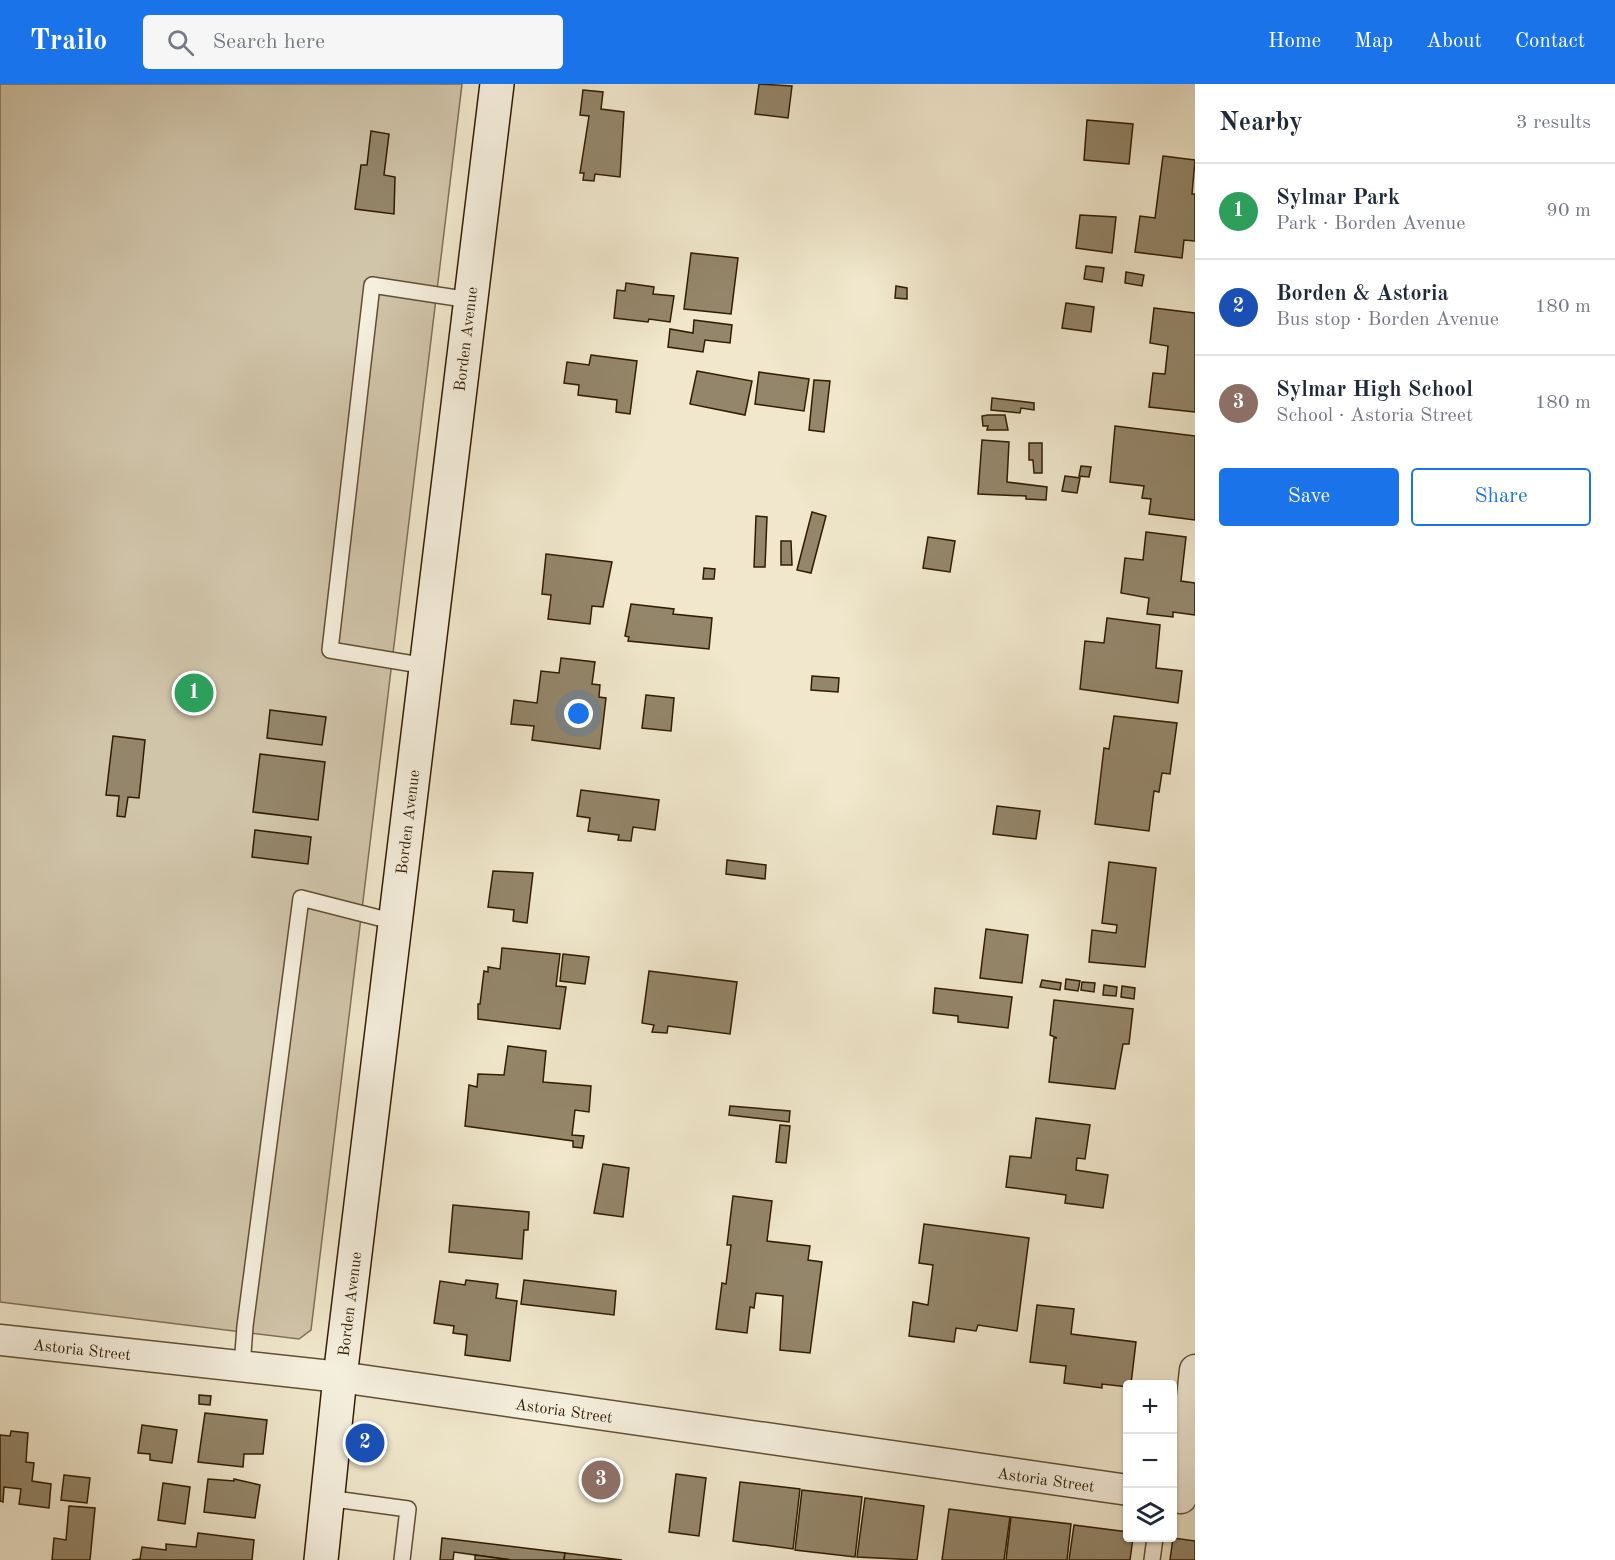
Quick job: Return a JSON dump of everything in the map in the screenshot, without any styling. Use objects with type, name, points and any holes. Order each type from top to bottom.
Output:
[{"type":"street","name":"Borden Avenue","points":[[321,1560],[340,1377],[497,84]]},
{"type":"street","name":"Astoria Street","points":[[0,1340],[340,1377],[1123,1489]]},
{"type":"street","points":[[1183,1498],[1195,1370]]},
{"type":"lane","points":[[426,666],[330,650],[372,285],[470,300]]},
{"type":"lane","points":[[242,1367],[244,1326],[301,898],[395,922]]},
{"type":"lane","points":[[327,1498],[408,1509],[402,1560]]},
{"type":"lane","points":[[1152,1560],[1154,1542]]},
{"type":"shaded area","points":[[0,84],[462,84],[311,1330],[299,1339],[0,1302]]},
{"type":"building","points":[[759,84],[792,86],[788,118],[755,114]]},
{"type":"building","points":[[583,90],[603,92],[601,109],[624,112],[620,177],[595,174],[594,181],[583,180],[584,173],[580,173],[589,116],[580,115]]},
{"type":"building","points":[[1087,120],[1133,124],[1129,164],[1084,160]]},
{"type":"building","points":[[371,131],[389,134],[384,175],[395,177],[394,214],[355,209],[361,165],[367,165]]},
{"type":"building","points":[[1163,156],[1195,160],[1192,194],[1195,194],[1195,241],[1184,240],[1182,258],[1135,252],[1140,216],[1155,218]]},
{"type":"building","points":[[1080,215],[1116,217],[1112,253],[1076,248]]},
{"type":"building","points":[[691,253],[738,258],[731,314],[684,309]]},
{"type":"building","points":[[1086,266],[1104,268],[1102,282],[1084,279]]},
{"type":"building","points":[[1126,272],[1144,275],[1142,286],[1125,283]]},
{"type":"building","points":[[626,283],[654,287],[653,294],[674,296],[670,322],[614,318],[617,290],[625,291]]},
{"type":"building","points":[[896,286],[907,288],[907,299],[895,298]]},
{"type":"building","points":[[1066,303],[1094,307],[1091,332],[1062,328]]},
{"type":"building","points":[[1154,308],[1195,313],[1195,412],[1149,407],[1153,373],[1165,374],[1168,346],[1150,343]]},
{"type":"building","points":[[694,320],[732,325],[730,343],[705,340],[703,352],[668,347],[670,329],[693,333]]},
{"type":"building","points":[[591,355],[637,361],[630,414],[616,412],[617,400],[578,395],[579,385],[564,383],[567,362],[589,365]]},
{"type":"building","points":[[697,371],[752,381],[745,415],[690,404]]},
{"type":"building","points":[[759,372],[809,379],[804,411],[755,404]]},
{"type":"building","points":[[814,380],[830,381],[824,432],[809,430]]},
{"type":"building","points":[[992,398],[1034,403],[1034,410],[1021,408],[1020,413],[991,410]]},
{"type":"building","points":[[1005,415],[1008,430],[987,430],[988,426],[983,426],[982,416]]},
{"type":"building","points":[[1115,426],[1195,436],[1195,520],[1149,514],[1151,499],[1142,498],[1144,486],[1110,482]]},
{"type":"building","points":[[982,440],[1009,442],[1007,482],[1047,487],[1046,500],[1026,499],[1026,496],[978,494]]},
{"type":"building","points":[[1029,443],[1042,443],[1042,473],[1034,473],[1033,460],[1029,460]]},
{"type":"building","points":[[1081,466],[1091,467],[1089,477],[1079,476]]},
{"type":"building","points":[[1065,476],[1080,478],[1077,493],[1062,491]]},
{"type":"building","points":[[812,512],[826,516],[811,573],[797,570]]},
{"type":"building","points":[[756,516],[767,517],[765,567],[754,567]]},
{"type":"building","points":[[1146,532],[1186,537],[1181,581],[1195,583],[1195,615],[1173,612],[1173,617],[1147,614],[1149,598],[1121,593],[1125,558],[1143,560]]},
{"type":"building","points":[[928,537],[955,541],[950,572],[923,568]]},
{"type":"building","points":[[781,541],[791,541],[792,565],[781,565]]},
{"type":"building","points":[[546,554],[612,562],[603,607],[592,606],[590,624],[548,619],[551,595],[542,594]]},
{"type":"building","points":[[704,568],[715,569],[714,579],[703,579]]},
{"type":"building","points":[[631,604],[674,609],[673,614],[712,618],[709,649],[628,641],[629,637],[625,636]]},
{"type":"building","points":[[1107,618],[1160,625],[1156,668],[1182,671],[1178,703],[1080,689],[1085,641],[1104,643]]},
{"type":"building","points":[[561,658],[595,662],[592,684],[600,685],[599,697],[606,698],[600,749],[532,740],[534,726],[511,724],[514,700],[537,703],[541,671],[559,673]]},
{"type":"building","points":[[812,676],[839,678],[838,692],[811,690]]},
{"type":"building","points":[[646,695],[674,698],[671,731],[642,728]]},
{"type":"building","points":[[270,710],[326,717],[322,745],[267,738]]},
{"type":"building","points":[[1114,716],[1177,723],[1170,774],[1162,773],[1159,792],[1154,791],[1149,831],[1095,824],[1104,748],[1109,749]]},
{"type":"building","points":[[113,736],[145,740],[139,798],[128,797],[125,817],[117,816],[119,796],[106,795]]},
{"type":"building","points":[[260,754],[325,762],[318,820],[253,812]]},
{"type":"building","points":[[581,790],[659,800],[655,830],[633,827],[631,841],[618,840],[619,835],[588,831],[590,818],[577,816]]},
{"type":"building","points":[[997,806],[1040,811],[1036,839],[993,834]]},
{"type":"building","points":[[255,830],[311,837],[308,864],[252,857]]},
{"type":"building","points":[[727,860],[766,865],[765,879],[726,874]]},
{"type":"building","points":[[1109,862],[1156,868],[1145,967],[1089,962],[1092,930],[1116,933],[1117,925],[1102,923]]},
{"type":"building","points":[[493,871],[533,873],[527,923],[513,921],[514,910],[488,907]]},
{"type":"building","points":[[986,929],[1028,935],[1022,983],[980,978]]},
{"type":"building","points":[[502,948],[560,954],[556,986],[566,987],[560,1029],[478,1019],[478,1004],[480,1004],[484,971],[488,972],[488,967],[500,969]]},
{"type":"building","points":[[563,954],[589,957],[585,984],[560,981]]},
{"type":"building","points":[[649,971],[737,982],[730,1034],[668,1026],[667,1033],[652,1032],[654,1025],[642,1023]]},
{"type":"building","points":[[1066,979],[1080,981],[1078,991],[1065,989]]},
{"type":"building","points":[[1042,980],[1061,983],[1060,990],[1040,987]]},
{"type":"building","points":[[1082,982],[1095,983],[1094,992],[1081,990]]},
{"type":"building","points":[[1104,985],[1117,987],[1116,996],[1103,995]]},
{"type":"building","points":[[1122,986],[1135,988],[1134,999],[1121,997]]},
{"type":"building","points":[[935,988],[1012,997],[1008,1028],[958,1022],[958,1016],[933,1013]]},
{"type":"building","points":[[1054,1000],[1133,1009],[1129,1044],[1123,1044],[1115,1089],[1049,1082],[1054,1038],[1057,1038],[1050,1035]]},
{"type":"building","points":[[508,1046],[546,1051],[543,1082],[591,1086],[589,1112],[575,1110],[572,1135],[584,1136],[582,1148],[573,1147],[573,1141],[465,1126],[469,1085],[477,1087],[478,1074],[504,1075]]},
{"type":"building","points":[[730,1106],[790,1111],[789,1122],[729,1115]]},
{"type":"building","points":[[1036,1118],[1090,1125],[1085,1159],[1077,1158],[1076,1170],[1108,1175],[1103,1208],[1065,1203],[1066,1195],[1006,1187],[1010,1156],[1031,1158]]},
{"type":"building","points":[[780,1125],[790,1126],[786,1163],[776,1162]]},
{"type":"building","points":[[603,1164],[629,1168],[623,1217],[594,1213]]},
{"type":"building","points":[[733,1196],[772,1201],[767,1241],[810,1246],[808,1260],[822,1262],[810,1353],[780,1350],[783,1296],[756,1293],[754,1308],[750,1307],[747,1333],[716,1329],[722,1283],[726,1284],[731,1245],[727,1245]]},
{"type":"building","points":[[453,1205],[529,1212],[528,1230],[524,1230],[522,1259],[449,1252]]},
{"type":"building","points":[[924,1224],[1029,1238],[1017,1331],[978,1325],[976,1331],[956,1328],[954,1342],[909,1336],[913,1302],[928,1305],[933,1265],[919,1263]]},
{"type":"building","points":[[466,1280],[498,1284],[496,1298],[517,1301],[510,1361],[465,1355],[467,1335],[453,1333],[454,1326],[434,1323],[440,1281],[465,1285]]},
{"type":"building","points":[[524,1280],[616,1291],[614,1315],[521,1304]]},
{"type":"building","points":[[1037,1305],[1074,1309],[1071,1334],[1136,1342],[1131,1380],[1123,1380],[1123,1386],[1102,1384],[1102,1388],[1064,1383],[1066,1366],[1030,1362]]},
{"type":"building","points":[[199,1395],[211,1396],[210,1405],[199,1404]]},
{"type":"building","points":[[205,1413],[267,1420],[263,1454],[244,1454],[243,1467],[198,1462]]},
{"type":"building","points":[[142,1425],[177,1430],[172,1463],[150,1460],[150,1454],[138,1453]]},
{"type":"building","points":[[11,1431],[28,1433],[26,1462],[34,1463],[32,1481],[51,1484],[49,1508],[19,1504],[21,1489],[4,1487],[3,1502],[0,1501],[0,1435],[10,1436]]},
{"type":"building","points":[[676,1474],[706,1478],[699,1536],[669,1532]]},
{"type":"building","points":[[64,1475],[90,1478],[87,1503],[61,1500]]},
{"type":"building","points":[[208,1479],[234,1481],[234,1479],[260,1485],[255,1518],[204,1512]]},
{"type":"building","points":[[740,1482],[800,1489],[793,1549],[733,1541]]},
{"type":"building","points":[[163,1483],[190,1487],[185,1524],[158,1520]]},
{"type":"building","points":[[802,1490],[862,1497],[855,1557],[795,1550]]},
{"type":"building","points":[[865,1498],[924,1506],[917,1560],[857,1557]]},
{"type":"building","points":[[69,1506],[95,1508],[90,1560],[52,1560],[54,1538],[66,1540]]},
{"type":"building","points":[[949,1509],[1010,1517],[1004,1560],[942,1560]]},
{"type":"building","points":[[1011,1517],[1071,1524],[1067,1560],[1006,1560]]},
{"type":"building","points":[[1074,1525],[1123,1531],[1123,1542],[1132,1542],[1130,1560],[1069,1560]]},
{"type":"building","points":[[198,1533],[254,1540],[252,1560],[132,1560],[140,1559],[142,1547],[166,1550],[166,1544],[196,1547]]},
{"type":"building","points":[[442,1538],[565,1553],[564,1560],[511,1560],[454,1552],[453,1560],[440,1560]]},
{"type":"building","points":[[1177,1539],[1195,1541],[1195,1560],[1170,1560],[1172,1542],[1177,1542]]},
{"type":"building","points":[[565,1553],[622,1560],[564,1560]]},
{"type":"building","points":[[475,1555],[511,1560],[475,1560]]},
{"type":"place","name":"Sylmar Park","points":[[194,693]]},
{"type":"place","name":"Borden & Astoria","points":[[365,1443]]},
{"type":"place","name":"Sylmar High School","points":[[601,1480]]}]
